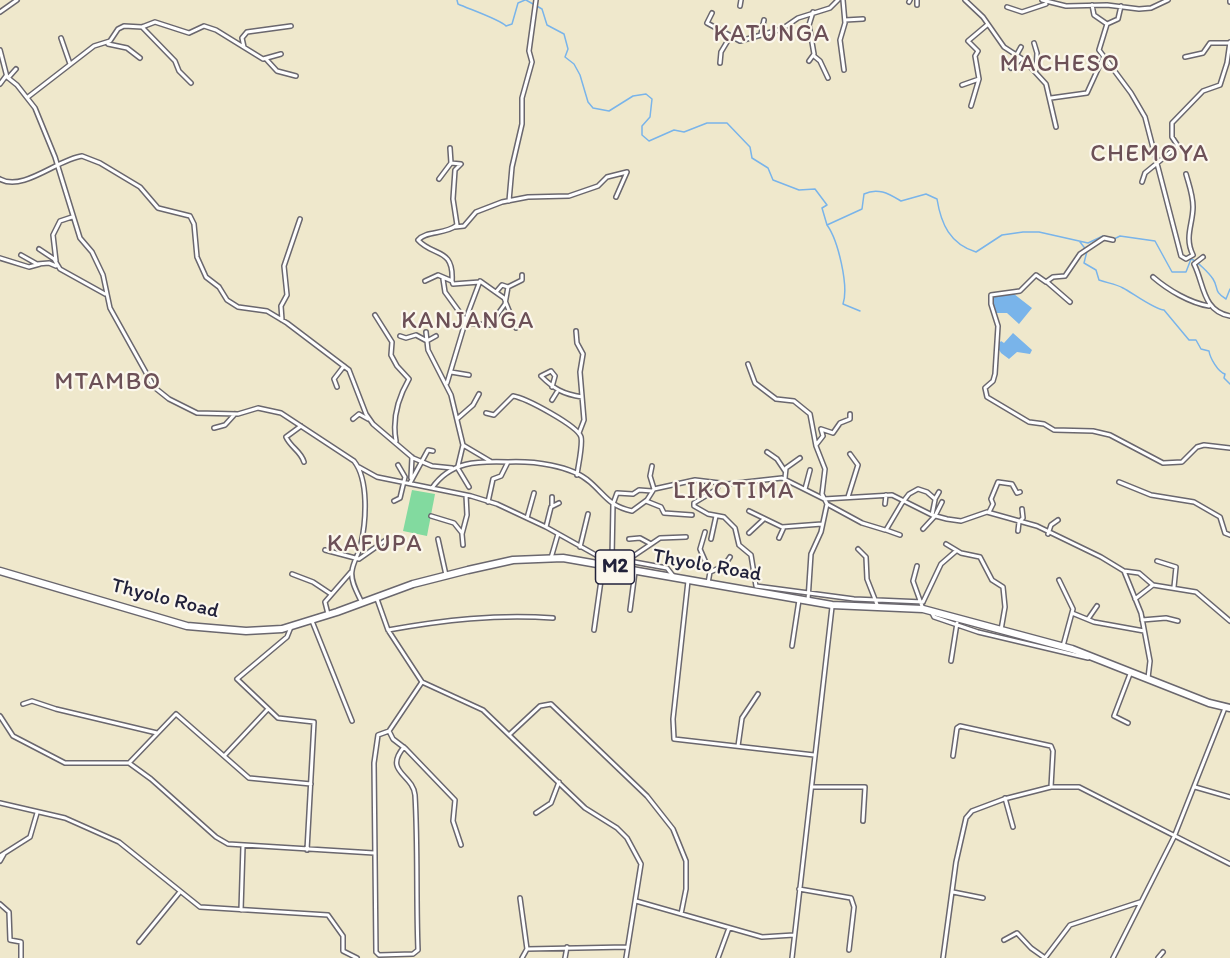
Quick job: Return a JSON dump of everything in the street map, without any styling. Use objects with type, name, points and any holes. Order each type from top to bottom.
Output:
[{"type":"highway","name":"Thyolo Road","points":[[0,571],[187,626],[246,632],[291,627],[376,597],[446,576],[513,560],[551,558],[582,561],[708,583],[808,597],[832,605],[876,603],[923,606],[932,612],[957,621],[1063,646],[1227,708]]},
{"type":"street","points":[[0,12],[17,0]]},
{"type":"street","points":[[740,6],[741,0]]},
{"type":"street","points":[[712,13],[708,23],[730,37],[743,40],[782,29],[813,12],[830,8],[838,0]]},
{"type":"street","points":[[843,0],[845,20],[840,36],[844,70]]},
{"type":"street","points":[[917,0],[917,5]]},
{"type":"street","points":[[965,0],[983,17],[1004,47],[1021,58],[1046,84],[1056,128]]},
{"type":"street","points":[[1042,0],[1048,4]]},
{"type":"street","points":[[1007,7],[1022,12],[1048,4],[1075,7],[1092,5],[1151,8],[1168,0]]},
{"type":"street","points":[[509,201],[512,167],[522,124],[522,98],[532,62],[529,51],[536,1]]},
{"type":"street","points":[[1092,5],[1094,15],[1107,24]]},
{"type":"street","points":[[1121,6],[1118,19],[1107,24],[1098,47],[1103,58],[1131,93],[1145,117],[1173,230],[1181,256],[1186,259],[1193,255],[1188,230],[1193,207],[1192,192],[1186,174]]},
{"type":"street","points":[[813,12],[809,25],[814,54],[828,78]]},
{"type":"street","points":[[845,20],[863,19]]},
{"type":"street","points":[[761,34],[764,20]]},
{"type":"street","points":[[28,98],[94,46],[110,41],[121,26],[142,27],[155,22],[187,33],[208,27],[266,59],[277,71],[296,76]]},
{"type":"street","points":[[971,106],[979,80],[975,56],[978,51],[969,42],[987,25]]},
{"type":"street","points":[[244,47],[242,38],[247,32],[291,26]]},
{"type":"street","points":[[142,27],[175,61],[179,71],[190,83]]},
{"type":"street","points":[[720,63],[721,52],[730,37]]},
{"type":"street","points":[[60,38],[70,64]]},
{"type":"street","points":[[1034,43],[1037,53],[1036,72]]},
{"type":"street","points":[[1142,182],[1144,174],[1178,146],[1172,135],[1172,123],[1203,91],[1220,85],[1230,43],[1210,43],[1203,53],[1185,57]]},
{"type":"street","points":[[102,44],[127,48],[140,58]]},
{"type":"street","points":[[1016,56],[1021,47]]},
{"type":"street","points":[[0,50],[7,77],[35,108],[57,166],[80,238],[92,252],[103,275],[105,294],[143,371],[159,392],[197,413],[236,414],[256,408],[273,410],[377,477],[488,501],[546,527],[584,550],[612,558],[667,568],[674,577]]},
{"type":"street","points":[[266,59],[281,54]]},
{"type":"street","points":[[809,61],[814,54]]},
{"type":"street","points":[[1011,68],[1021,58]]},
{"type":"street","points":[[1051,98],[1087,93],[1103,58]]},
{"type":"street","points":[[0,84],[16,69]]},
{"type":"street","points":[[962,85],[979,80]]},
{"type":"street","points":[[439,179],[452,163],[450,148]]},
{"type":"street","points":[[0,186],[57,166],[77,156],[90,158],[144,191],[158,208],[190,216],[194,224],[196,254],[206,277],[231,303],[267,311],[344,366],[355,381],[369,419]]},
{"type":"street","points":[[452,163],[461,164],[455,170],[453,199],[457,221],[455,227]]},
{"type":"street","points":[[452,281],[453,268],[450,261],[436,249],[418,240],[428,234],[464,226],[483,208],[528,197],[569,196],[598,186],[607,177],[627,172],[616,197]]},
{"type":"street","points":[[0,179],[8,183]]},
{"type":"street","points":[[58,267],[53,235],[60,221],[72,217]]},
{"type":"street","points":[[282,320],[281,306],[287,295],[284,265],[300,219]]},
{"type":"street","points":[[1047,282],[1053,277],[1065,276],[1080,254],[1093,244],[1104,238],[1113,240]]},
{"type":"street","points":[[39,249],[56,261]]},
{"type":"street","points":[[21,255],[40,264]]},
{"type":"street","points":[[1203,257],[1194,264],[1211,306]]},
{"type":"street","points":[[0,258],[29,267],[49,263],[105,294]]},
{"type":"street","points":[[425,281],[434,275],[459,285],[484,282],[506,300],[516,328]]},
{"type":"street","points":[[496,292],[502,285],[508,287],[522,280],[522,275]]},
{"type":"street","points":[[1070,302],[1036,275],[1020,291],[991,295],[998,326],[995,375],[993,381],[985,388],[987,397],[1029,422],[1044,424],[1054,430],[1093,431],[1110,435],[1163,463],[1182,462],[1197,447],[1204,445],[1230,448]]},
{"type":"street","points":[[1153,277],[1166,288],[1230,316]]},
{"type":"street","points":[[443,279],[445,292],[466,322],[490,325],[506,300],[508,287]]},
{"type":"street","points":[[447,383],[480,282]]},
{"type":"street","points":[[375,315],[392,342],[391,355],[409,379],[402,389],[396,411],[396,441]]},
{"type":"street","points":[[576,331],[577,343],[583,351],[580,368],[584,420],[579,433],[582,444],[577,475]]},
{"type":"street","points":[[426,332],[435,366],[447,383],[457,419],[463,446],[458,466],[469,488]]},
{"type":"street","points":[[400,336],[406,338],[416,335],[427,341]]},
{"type":"street","points":[[427,341],[436,336]]},
{"type":"street","points":[[748,364],[755,383],[776,399],[791,400],[810,414],[816,445],[825,469],[824,500]]},
{"type":"street","points":[[337,387],[334,378],[344,366]]},
{"type":"street","points":[[552,387],[555,376],[551,371],[541,376],[552,387],[557,392],[582,397]]},
{"type":"street","points":[[452,372],[469,375]]},
{"type":"street","points":[[552,400],[557,392]]},
{"type":"street","points":[[457,419],[473,405],[479,394]]},
{"type":"street","points":[[486,413],[494,415],[513,396],[525,398],[579,433]]},
{"type":"street","points":[[214,428],[225,425],[236,414]]},
{"type":"street","points":[[353,419],[359,414],[369,419],[412,457],[421,462],[452,468]]},
{"type":"street","points":[[816,445],[823,436],[821,429],[833,433],[840,423],[850,419],[850,414]]},
{"type":"street","points":[[301,426],[286,437],[290,444],[301,453],[304,462]]},
{"type":"street","points":[[463,446],[490,461]]},
{"type":"street","points":[[394,501],[400,498],[428,450],[433,451]]},
{"type":"street","points":[[767,452],[785,471],[785,478]]},
{"type":"street","points":[[848,497],[858,465],[850,454]]},
{"type":"street","points":[[411,478],[412,457]]},
{"type":"street","points":[[785,471],[800,458]]},
{"type":"street","points":[[432,488],[452,468],[458,466],[490,461],[537,463],[577,475],[591,483],[614,506],[632,511],[646,501],[653,490],[650,476],[652,466]]},
{"type":"street","points":[[488,501],[494,479],[501,476],[508,462]]},
{"type":"street","points":[[398,465],[408,483]]},
{"type":"street","points":[[329,615],[325,604],[351,572],[357,559],[363,514],[363,492],[359,467]]},
{"type":"street","points":[[805,489],[810,470]]},
{"type":"street","points":[[612,558],[614,506],[617,493],[633,494],[639,490],[653,490],[695,480],[719,484],[785,478],[862,523],[900,535]]},
{"type":"street","points":[[989,512],[993,504],[991,499],[998,482],[1012,484],[1017,493],[1020,492]]},
{"type":"street","points":[[1119,482],[1151,495],[1194,502],[1220,518],[1225,533],[1230,535]]},
{"type":"street","points":[[719,484],[717,489],[694,504],[726,519],[735,528],[739,545],[751,555],[755,584],[770,592]]},
{"type":"street","points":[[886,530],[904,500],[918,489],[927,492],[935,500],[944,501],[923,529]]},
{"type":"street","points":[[934,516],[935,500],[939,492]]},
{"type":"street","points":[[526,518],[534,493]]},
{"type":"street","points":[[463,545],[462,533],[467,515],[466,495]]},
{"type":"street","points":[[824,500],[848,497],[864,499],[886,495],[904,500],[934,516],[960,521],[989,512],[1021,521],[1101,557],[1124,571],[1139,573],[1153,585],[1174,587],[1204,596],[1230,621]]},
{"type":"street","points":[[885,504],[886,495]]},
{"type":"street","points":[[546,527],[552,497]]},
{"type":"street","points":[[646,501],[661,507],[664,513],[670,515],[692,515]]},
{"type":"street","points":[[551,507],[559,503]]},
{"type":"street","points":[[827,504],[811,554],[808,597],[876,603],[867,579],[866,557],[858,549]]},
{"type":"street","points":[[1018,531],[1022,509]]},
{"type":"street","points":[[749,511],[784,527],[822,524]]},
{"type":"street","points":[[580,547],[588,514]]},
{"type":"street","points":[[431,516],[454,523],[462,533]]},
{"type":"street","points":[[711,539],[716,516]]},
{"type":"street","points":[[749,533],[764,519]]},
{"type":"street","points":[[1048,533],[1053,521],[1058,520]]},
{"type":"street","points":[[779,538],[784,527]]},
{"type":"street","points":[[705,532],[700,549],[710,572],[708,583]]},
{"type":"street","points":[[551,558],[558,534]]},
{"type":"street","points":[[626,561],[662,537],[686,537]]},
{"type":"street","points":[[629,539],[640,538],[651,544]]},
{"type":"street","points":[[438,539],[446,576]]},
{"type":"street","points":[[325,550],[357,559],[362,558],[386,540]]},
{"type":"street","points":[[946,544],[956,551],[980,557],[992,580],[1003,587],[1005,607],[1000,630]]},
{"type":"street","points":[[582,561],[584,550]]},
{"type":"street","points":[[923,606],[940,564],[956,551]]},
{"type":"street","points":[[710,572],[724,566],[730,557]]},
{"type":"street","points":[[1156,561],[1176,567],[1174,587]]},
{"type":"street","points":[[594,630],[603,565]]},
{"type":"street","points":[[917,567],[913,581],[923,606]]},
{"type":"street","points":[[630,610],[635,570]]},
{"type":"street","points":[[1124,571],[1142,620],[1150,664],[1148,679]]},
{"type":"street","points":[[351,572],[362,603]]},
{"type":"street","points":[[292,574],[313,582],[331,594]]},
{"type":"street","points":[[688,579],[673,737],[676,740],[814,755]]},
{"type":"street","points":[[1059,580],[1071,601],[1072,612],[1063,646]]},
{"type":"street","points":[[1135,599],[1153,585]]},
{"type":"street","points":[[792,646],[796,596]]},
{"type":"street","points":[[376,597],[388,630],[422,682],[478,707],[510,734],[593,815],[622,832],[633,847],[641,864],[626,958]]},
{"type":"street","points":[[792,958],[832,605]]},
{"type":"street","points":[[1088,619],[1097,606]]},
{"type":"street","points":[[1072,612],[1088,619],[1144,632]]},
{"type":"street","points":[[388,630],[449,619],[493,615],[553,618]]},
{"type":"street","points":[[1142,620],[1166,618],[1179,621]]},
{"type":"street","points":[[312,621],[352,721]]},
{"type":"street","points":[[951,661],[957,621],[989,635],[1086,657],[1092,656]]},
{"type":"street","points":[[291,627],[287,637],[237,679],[281,719],[314,722],[307,850]]},
{"type":"street","points":[[1128,723],[1114,716],[1130,672]]},
{"type":"street","points":[[404,747],[397,756],[397,763],[415,794],[418,950],[413,954],[377,956],[374,763],[377,738],[388,731],[422,682]]},
{"type":"street","points":[[738,746],[742,718],[758,694]]},
{"type":"street","points":[[23,704],[32,701],[157,733]]},
{"type":"street","points":[[510,734],[540,706],[551,704],[662,812],[678,837],[686,861],[686,889],[681,914]]},
{"type":"street","points":[[1113,958],[1174,837],[1227,708]]},
{"type":"street","points":[[224,756],[268,709]]},
{"type":"street","points":[[129,763],[176,714],[249,778],[311,784]]},
{"type":"street","points":[[0,716],[13,736],[65,763],[129,763],[151,779],[220,840],[243,846],[374,853]]},
{"type":"street","points":[[953,756],[957,728],[960,726],[1051,746],[1053,751],[1051,787]]},
{"type":"street","points":[[388,731],[395,741],[404,747],[455,800],[453,821],[461,845]]},
{"type":"street","points":[[536,813],[551,803],[559,782]]},
{"type":"street","points":[[812,786],[866,787],[863,821]]},
{"type":"street","points":[[943,958],[966,818],[972,811],[1005,798],[1051,787],[1079,787],[1230,864]]},
{"type":"street","points":[[1195,787],[1230,797]]},
{"type":"street","points":[[1005,798],[1013,827]]},
{"type":"street","points":[[0,803],[77,822],[119,842],[200,907],[328,915],[343,936],[343,951],[357,958]]},
{"type":"street","points":[[0,861],[2,855],[30,837],[37,812]]},
{"type":"street","points":[[241,910],[243,846]]},
{"type":"street","points":[[799,889],[851,898],[854,908],[849,950]]},
{"type":"street","points":[[139,942],[180,892]]},
{"type":"street","points":[[953,892],[983,898]]},
{"type":"street","points":[[520,898],[527,949],[522,958]]},
{"type":"street","points":[[636,901],[762,937],[794,935]]},
{"type":"street","points":[[1004,939],[1017,933],[1031,948],[1045,958],[1070,925],[1142,902]]},
{"type":"street","points":[[0,904],[9,912],[10,940],[21,942],[21,958]]},
{"type":"street","points":[[718,958],[729,928]]},
{"type":"street","points":[[565,958],[567,947]]},
{"type":"street","points":[[527,949],[628,947]]},
{"type":"street","points":[[1158,958],[1163,952]]},
{"type":"green space","points":[[412,490],[435,494],[427,536],[403,531]]},
{"type":"water","points":[[1014,294],[1032,308],[1019,324],[1007,313],[994,313],[992,297]]},
{"type":"water","points":[[1013,333],[1032,350],[1030,354],[1017,352],[1009,359],[1001,353],[997,346],[1001,341],[1004,343]]},
{"type":"waterway","points":[[457,0],[458,4],[506,26],[512,24],[518,3],[525,0]]},
{"type":"waterway","points":[[526,0],[542,9],[547,25],[564,34],[568,49],[565,57],[574,64],[580,75],[588,102],[593,108],[609,111],[633,96],[646,94],[652,99],[650,117],[642,126],[642,135],[649,141],[674,130],[684,132],[707,123],[727,123],[750,147],[752,158],[768,168],[773,180],[799,190],[815,189],[827,205],[822,208],[827,225]]},
{"type":"waterway","points":[[860,311],[843,304],[845,286],[841,263],[835,241],[827,225],[862,209],[864,194],[869,192],[883,192],[901,201],[926,194],[937,199],[941,217],[948,232],[960,244],[976,252],[1002,235],[1023,232],[1039,232],[1088,243],[1103,236]]},
{"type":"waterway","points":[[1114,239],[1120,236],[1155,241],[1172,272],[1186,272],[1191,259],[1209,274],[1218,292],[1226,299],[1230,289]]},
{"type":"waterway","points":[[1080,242],[1087,251],[1084,263],[1096,270],[1099,280],[1120,287],[1164,310],[1189,340],[1196,340],[1201,349],[1209,351],[1215,364],[1225,374],[1224,378],[1230,384]]},
{"type":"district","name":"KATUNGA","points":[[772,35]]},
{"type":"district","name":"MACHESO","points":[[1060,65]]},
{"type":"district","name":"CHEMOYA","points":[[1150,155]]},
{"type":"district","name":"KANJANGA","points":[[468,322]]},
{"type":"district","name":"MTAMBO","points":[[108,383]]},
{"type":"district","name":"LIKOTIMA","points":[[734,492]]},
{"type":"district","name":"KAFUPA","points":[[375,545]]}]
